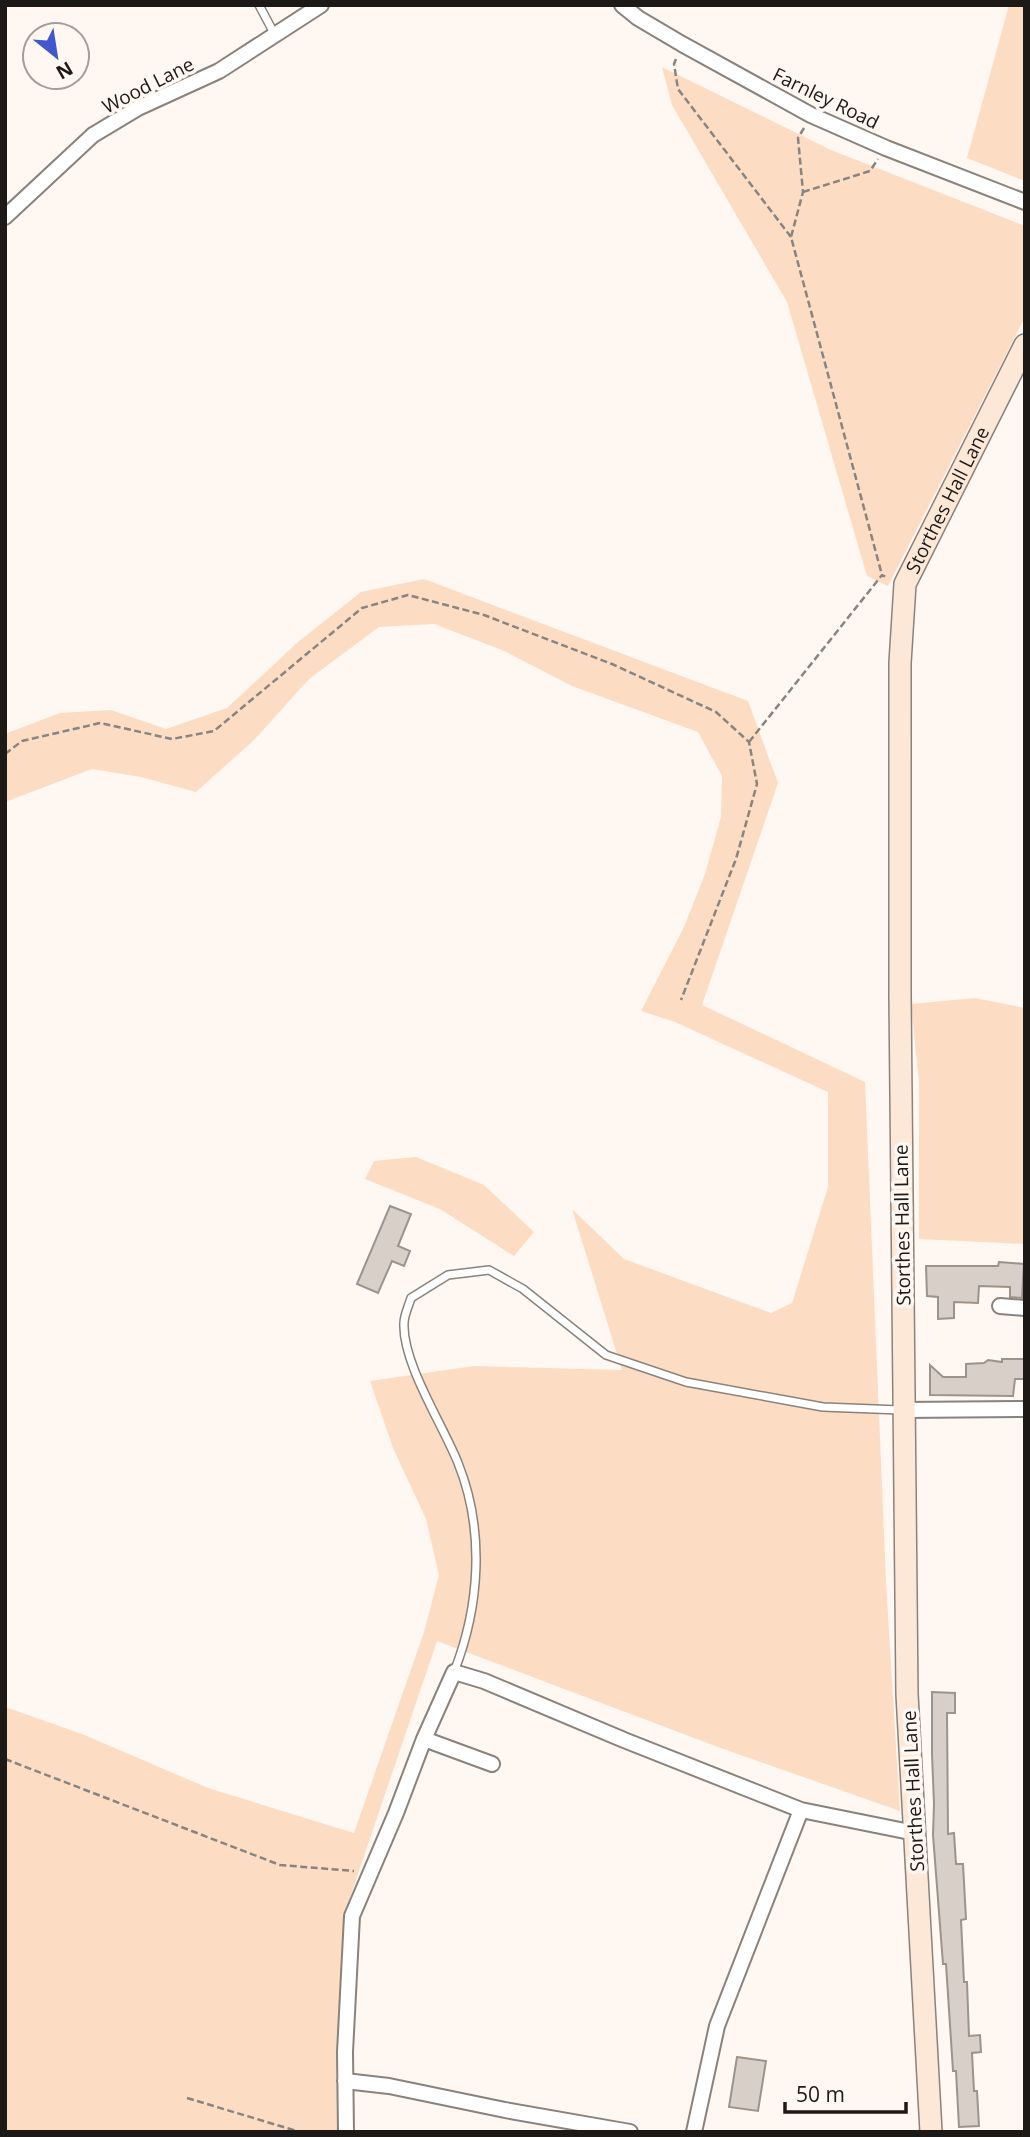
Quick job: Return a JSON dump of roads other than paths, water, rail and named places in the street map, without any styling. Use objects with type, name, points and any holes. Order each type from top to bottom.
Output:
[{"type":"street","name":"Wood Lane","points":[[5,217],[93,135],[138,108],[219,71],[321,5]]},
{"type":"street","name":"Farnley Road","points":[[622,5],[638,18],[682,44],[811,115],[886,148],[1025,202]]},
{"type":"street","name":"Storthes Hall Lane","points":[[931,2132],[907,1694],[900,663],[905,584],[1025,345]]},
{"type":"street","points":[[1000,1306],[1025,1308]]},
{"type":"street","points":[[904,1410],[1025,1409]]},
{"type":"street","points":[[346,2132],[345,2081],[352,1916],[454,1672],[484,1681],[801,1810],[915,1833]]},
{"type":"street","points":[[424,1739],[492,1764]]},
{"type":"street","points":[[694,2132],[717,2026],[801,1810]]},
{"type":"street","points":[[345,2081],[389,2085],[505,2110],[630,2132]]},
{"type":"lane","points":[[259,5],[275,35]]},
{"type":"lane","points":[[454,1672],[470,1624],[476,1588],[474,1518],[458,1464],[409,1356],[403,1322],[411,1297],[447,1275],[489,1270],[523,1289],[606,1355],[686,1382],[823,1406],[904,1410]]}]
